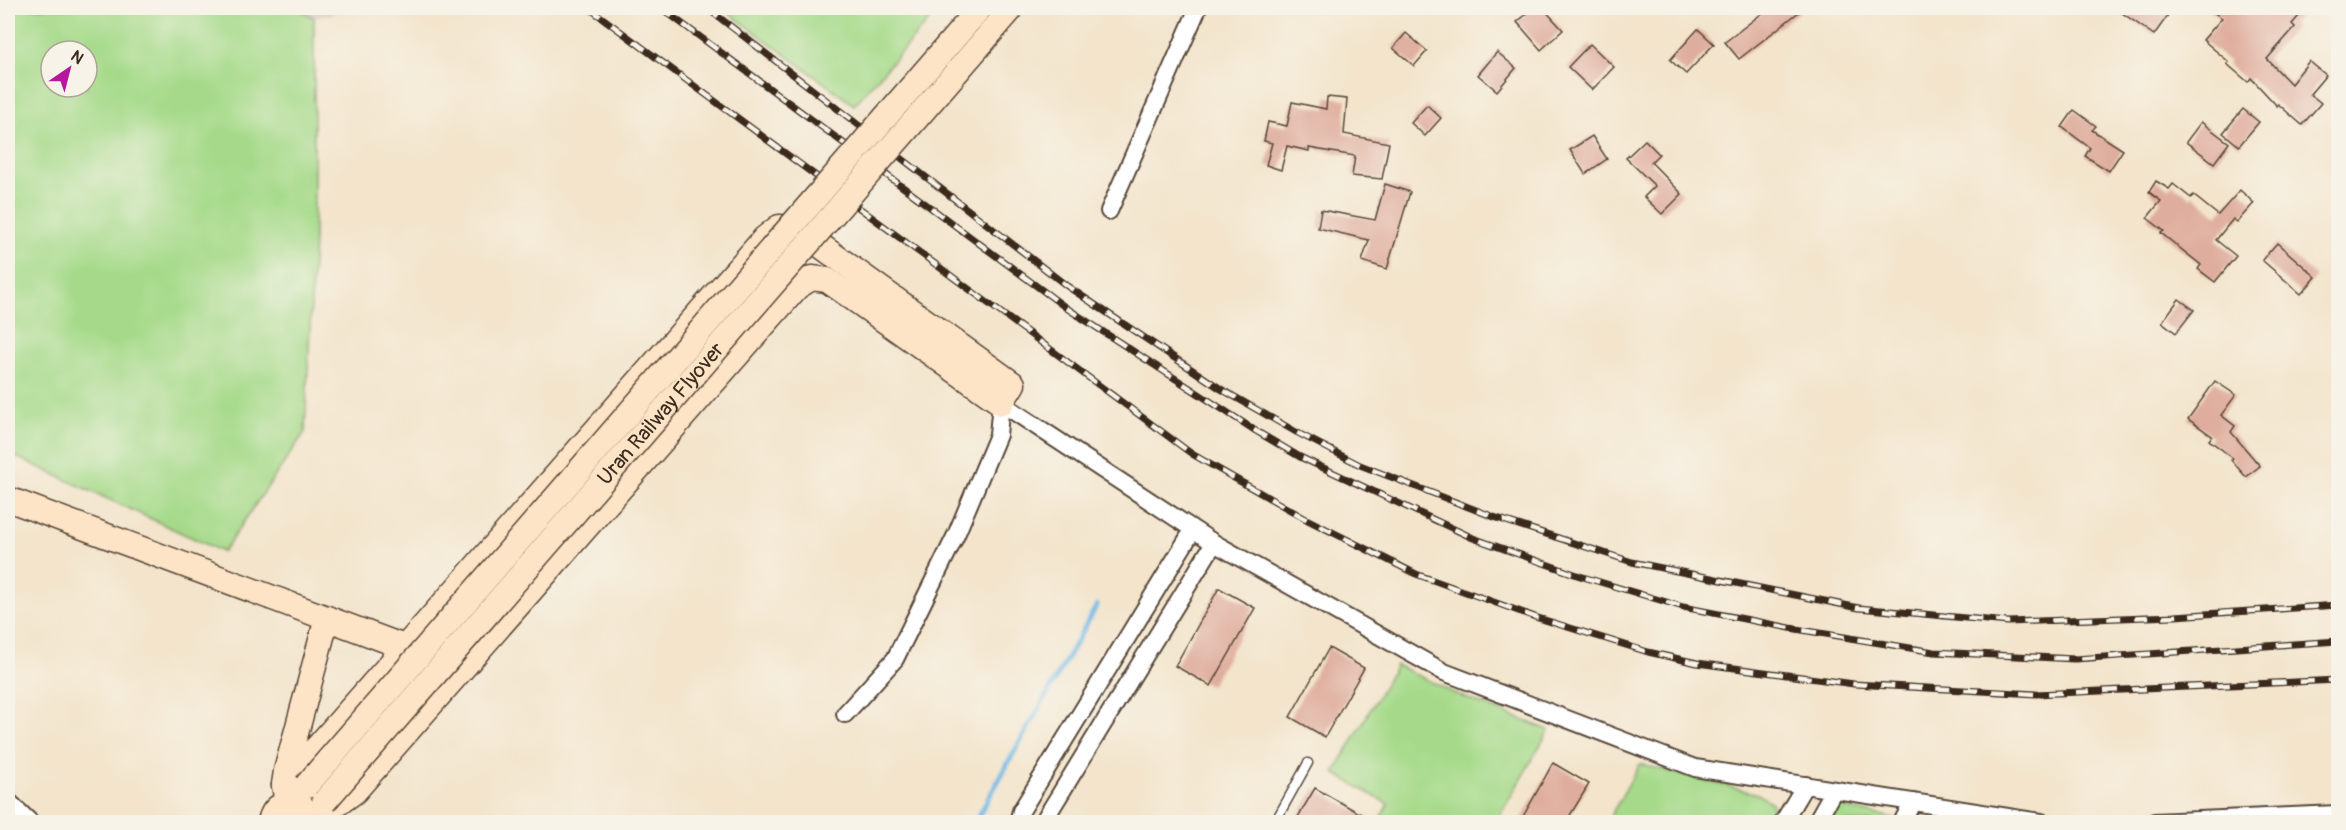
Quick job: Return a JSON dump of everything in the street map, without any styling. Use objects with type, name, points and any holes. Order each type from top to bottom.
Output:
[{"type":"main road","name":"Uran Railway Flyover","points":[[292,791],[980,8]]},
{"type":"main road","name":"Uran Railway Flyover","points":[[316,816],[1012,8]]},
{"type":"main road","points":[[270,822],[275,809],[292,791],[404,647],[765,238],[779,227],[796,228],[1007,394]]},
{"type":"main road","points":[[327,618],[286,771],[298,803],[311,816],[316,816],[354,792],[797,287],[812,278],[827,280],[1007,394]]},
{"type":"main road","points":[[8,499],[404,647]]},
{"type":"street","points":[[1109,211],[1198,8]]},
{"type":"street","points":[[845,714],[894,659],[900,649],[956,535],[994,445],[1007,394],[1193,530],[1444,672],[1695,768],[2042,822]]},
{"type":"street","points":[[1018,822],[1021,812],[1193,530]]},
{"type":"street","points":[[1043,822],[1214,543]]},
{"type":"street","points":[[1783,822],[1804,785]]},
{"type":"street","points":[[1816,822],[1834,790]]},
{"type":"street","points":[[8,801],[30,822]]},
{"type":"street","points":[[1902,822],[1913,802]]},
{"type":"street","points":[[2154,822],[2338,814]]},
{"type":"lane","points":[[1275,822],[1308,764]]},
{"type":"shaded area","points":[[298,8],[358,8],[314,18]]},
{"type":"green space","points":[[8,8],[298,8],[314,18],[314,239],[305,432],[223,552],[8,453]]},
{"type":"green space","points":[[722,8],[940,8],[854,105]]},
{"type":"green space","points":[[1396,665],[1458,695],[1549,730],[1496,822],[1378,822],[1388,804],[1334,773]]},
{"type":"green space","points":[[1640,764],[1758,794],[1772,803],[1771,822],[1607,822]]},
{"type":"green space","points":[[1840,807],[1894,818],[1892,822],[1831,822]]},
{"type":"building","points":[[1534,8],[1543,8],[1563,30],[1541,50],[1517,22]]},
{"type":"building","points":[[1769,8],[1804,8],[1739,59],[1725,42]]},
{"type":"building","points":[[2115,8],[2173,8],[2154,35]]},
{"type":"building","points":[[2207,8],[2306,8],[2292,24],[2295,27],[2267,59],[2291,84],[2309,61],[2326,75],[2310,94],[2321,103],[2302,125],[2278,104],[2277,106],[2251,78],[2248,82],[2227,64],[2229,62],[2203,40],[2222,18]]},
{"type":"building","points":[[1698,29],[1714,44],[1686,74],[1670,60]]},
{"type":"building","points":[[1406,33],[1427,51],[1414,66],[1393,48]]},
{"type":"building","points":[[1590,44],[1614,67],[1592,90],[1568,67]]},
{"type":"building","points":[[1497,52],[1516,68],[1497,91],[1478,75]]},
{"type":"building","points":[[1327,97],[1347,99],[1344,134],[1389,143],[1382,179],[1352,176],[1355,156],[1309,148],[1309,151],[1287,146],[1281,170],[1266,165],[1272,143],[1264,141],[1268,122],[1287,126],[1292,102],[1326,109]]},
{"type":"building","points":[[1427,105],[1441,118],[1425,136],[1411,123]]},
{"type":"building","points":[[2243,109],[2259,122],[2239,146],[2223,133]]},
{"type":"building","points":[[2074,110],[2096,126],[2092,130],[2123,150],[2109,171],[2085,156],[2090,148],[2062,127]]},
{"type":"building","points":[[2201,122],[2229,143],[2214,163],[2186,142]]},
{"type":"building","points":[[1592,136],[1607,159],[1585,174],[1570,150]]},
{"type":"building","points":[[1645,140],[1659,154],[1651,162],[1682,194],[1662,214],[1644,197],[1655,186],[1626,158]]},
{"type":"building","points":[[2156,181],[2169,189],[2173,184],[2191,198],[2193,195],[2218,215],[2240,190],[2254,203],[2237,222],[2233,219],[2216,240],[2236,256],[2215,282],[2198,269],[2201,265],[2161,233],[2164,231],[2147,218],[2161,201],[2149,192]]},
{"type":"building","points":[[1385,184],[1410,192],[1387,269],[1362,261],[1369,240],[1318,228],[1321,210],[1375,220]]},
{"type":"building","points":[[2277,243],[2316,277],[2301,294],[2262,260]]},
{"type":"building","points":[[2179,299],[2194,310],[2176,333],[2162,322]]},
{"type":"building","points":[[2215,381],[2236,395],[2221,415],[2235,426],[2231,432],[2260,466],[2246,477],[2231,460],[2233,458],[2209,440],[2212,436],[2188,419]]},
{"type":"building","points":[[1219,588],[1255,608],[1211,686],[1175,666]]},
{"type":"building","points":[[1329,648],[1364,668],[1325,737],[1290,717]]},
{"type":"building","points":[[1553,763],[1589,784],[1566,822],[1520,822]]},
{"type":"building","points":[[1315,788],[1375,822],[1295,822]]},
{"type":"waterway","points":[[975,822],[1097,605]]},
{"type":"railway","points":[[589,8],[1192,454],[1306,519],[1416,574],[1535,617],[1648,652],[1697,663],[1854,684],[2036,694],[2338,680]]},
{"type":"railway","points":[[661,8],[1065,307],[1300,457],[1473,538],[1580,576],[1683,607],[1934,652],[2075,659],[2338,641]]},
{"type":"railway","points":[[707,8],[1067,286],[1221,389],[1360,465],[1494,517],[1632,562],[1859,608],[2008,622],[2175,616],[2338,605]]}]
